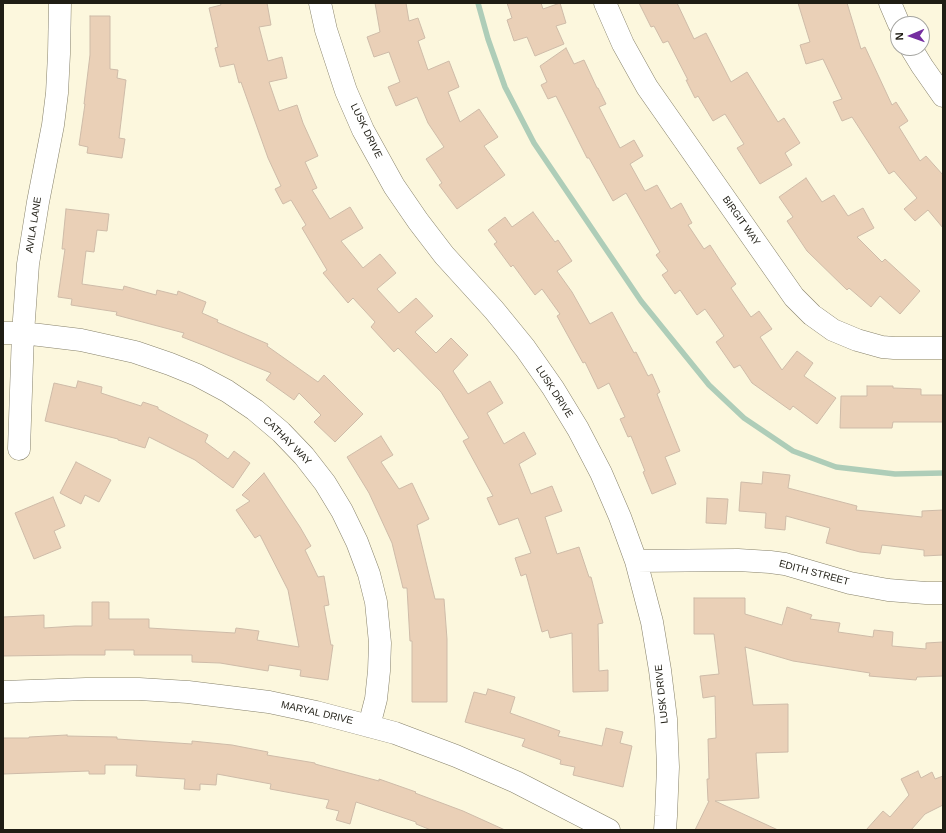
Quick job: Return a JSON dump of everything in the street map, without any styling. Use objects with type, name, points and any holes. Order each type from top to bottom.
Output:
[{"type":"street","name":"AVILA LANE","points":[[19,449],[13,333],[28,264],[53,125],[57,93],[60,3]]},
{"type":"street","name":"LUSK DRIVE","points":[[320,3],[326,30],[346,91],[363,130],[394,186],[444,255],[494,310],[553,388],[578,429],[601,473],[620,517],[636,561],[652,622],[660,670],[665,712],[668,767],[665,830]]},
{"type":"street","name":"BIRGIT WAY","points":[[605,3],[623,44],[647,87],[794,297],[812,315],[833,330],[857,340],[882,347],[943,348]]},
{"type":"street","points":[[890,3],[896,16]]},
{"type":"street","points":[[916,56],[943,96]]},
{"type":"street","name":"CATHAY WAY","points":[[13,333],[81,340],[135,352],[197,375],[227,391],[255,410],[281,432],[304,456],[325,483],[342,511],[357,542],[376,602],[380,643],[379,671],[376,698],[369,726]]},
{"type":"street","name":"EDITH STREET","points":[[636,561],[738,560],[770,562],[785,564],[850,583],[888,590],[943,593]]},
{"type":"street","name":"MARYAL DRIVE","points":[[3,692],[116,689],[188,692],[268,702],[316,712],[395,733],[456,756],[516,782],[609,830]]},
{"type":"building","points":[[220,3],[267,3],[271,25],[259,27],[268,61],[282,57],[287,78],[269,82],[279,111],[297,105],[303,123],[318,156],[305,162],[317,188],[312,190],[330,219],[350,207],[363,228],[341,241],[363,268],[380,254],[396,273],[377,289],[399,313],[416,298],[433,316],[415,332],[436,353],[451,338],[468,355],[453,371],[468,394],[490,381],[503,403],[487,413],[504,444],[524,432],[536,454],[519,464],[531,494],[552,486],[562,511],[545,517],[557,554],[579,547],[589,577],[591,577],[603,623],[598,624],[599,671],[608,670],[608,691],[573,692],[572,633],[550,638],[548,630],[542,632],[526,574],[521,576],[515,558],[531,553],[518,518],[499,525],[487,498],[493,496],[463,441],[469,438],[441,392],[398,348],[394,352],[371,327],[375,322],[353,298],[348,303],[323,273],[327,270],[302,228],[306,225],[291,200],[283,204],[275,189],[281,186],[268,158],[241,82],[239,83],[234,64],[220,67],[215,48],[218,47],[209,8],[221,5]]},
{"type":"building","points":[[375,3],[406,3],[409,21],[418,18],[425,38],[418,41],[428,70],[449,61],[459,87],[448,92],[460,122],[479,109],[498,137],[484,146],[505,175],[457,209],[439,185],[442,183],[426,159],[444,147],[428,123],[417,97],[396,106],[388,87],[400,82],[389,52],[374,57],[367,37],[380,32]]},
{"type":"building","points":[[507,3],[541,3],[543,9],[560,3],[566,23],[556,26],[564,44],[535,56],[527,37],[514,41],[507,20],[512,18]]},
{"type":"building","points":[[639,3],[677,3],[694,39],[706,33],[731,82],[747,72],[778,122],[784,118],[800,143],[785,153],[792,165],[760,184],[737,148],[744,144],[725,114],[713,121],[698,96],[695,98],[686,80],[688,80],[668,41],[663,43],[654,26],[651,27]]},
{"type":"building","points":[[798,3],[847,3],[861,49],[865,47],[892,105],[896,102],[908,121],[899,127],[920,161],[926,156],[943,175],[943,228],[928,210],[915,221],[904,209],[917,198],[894,171],[889,174],[852,117],[842,121],[833,102],[842,99],[823,59],[806,64],[800,45],[810,42]]},
{"type":"building","points":[[90,16],[110,16],[110,69],[118,70],[117,78],[126,80],[119,138],[125,139],[122,158],[87,153],[88,147],[79,145],[90,55]]},
{"type":"building","points":[[566,48],[574,64],[584,60],[606,104],[599,107],[620,148],[634,140],[643,156],[630,164],[645,191],[657,185],[671,209],[681,203],[692,223],[688,225],[704,249],[710,245],[736,284],[731,288],[751,317],[759,311],[772,329],[760,337],[782,370],[797,351],[813,363],[804,376],[836,398],[817,424],[793,406],[790,410],[752,383],[740,365],[734,368],[716,342],[724,336],[705,309],[697,315],[680,290],[675,294],[662,275],[668,271],[656,255],[660,252],[626,193],[613,201],[589,158],[587,158],[556,96],[548,99],[541,85],[547,82],[540,66]]},
{"type":"building","points":[[806,178],[822,202],[834,195],[848,216],[863,208],[874,228],[857,237],[882,262],[885,259],[920,291],[900,314],[880,296],[871,307],[849,288],[847,290],[807,251],[787,221],[793,217],[779,197]]},
{"type":"building","points":[[66,209],[109,214],[107,231],[97,230],[94,252],[86,251],[82,284],[123,290],[124,286],[156,295],[157,290],[177,295],[178,291],[206,302],[202,313],[218,320],[217,322],[268,344],[267,346],[318,382],[324,375],[363,414],[335,442],[314,422],[321,415],[299,393],[294,400],[266,380],[271,373],[182,337],[184,333],[116,315],[117,312],[71,305],[72,299],[58,297],[65,249],[62,249]]},
{"type":"building","points":[[533,212],[555,242],[558,240],[572,261],[557,271],[572,292],[590,324],[612,312],[634,353],[636,352],[648,376],[652,374],[660,392],[657,394],[680,451],[665,457],[676,484],[652,494],[643,472],[645,471],[631,436],[628,437],[620,419],[625,417],[609,383],[598,389],[585,362],[583,363],[557,316],[560,314],[542,289],[535,295],[513,265],[511,267],[494,244],[497,242],[488,230],[505,217],[512,227]]},
{"type":"building","points":[[78,381],[102,387],[101,393],[141,406],[143,402],[158,407],[158,409],[208,435],[205,442],[228,459],[234,451],[250,463],[233,488],[195,460],[149,437],[145,448],[118,439],[45,421],[54,383],[76,388]]},
{"type":"building","points":[[867,386],[893,386],[893,388],[921,389],[921,395],[943,395],[943,422],[893,422],[892,428],[840,428],[841,396],[867,396]]},
{"type":"building","points":[[381,436],[393,455],[381,462],[399,489],[412,483],[429,519],[417,525],[435,599],[444,599],[447,639],[447,702],[412,702],[412,641],[410,641],[407,588],[403,588],[392,543],[369,493],[347,457]]},
{"type":"building","points":[[76,462],[111,480],[99,502],[85,495],[81,504],[60,493]]},
{"type":"building","points":[[763,472],[790,475],[788,488],[857,506],[856,510],[922,517],[922,511],[943,510],[943,555],[924,556],[924,550],[882,545],[880,554],[860,552],[826,543],[830,528],[786,516],[785,530],[765,528],[766,513],[739,511],[741,482],[762,484]]},
{"type":"building","points":[[264,473],[311,546],[305,550],[318,577],[324,576],[329,605],[324,606],[331,645],[333,645],[328,680],[300,676],[301,670],[269,665],[268,671],[220,663],[192,662],[192,655],[134,655],[134,650],[105,650],[105,655],[3,656],[3,617],[44,615],[44,628],[92,626],[92,602],[109,602],[109,619],[149,619],[149,628],[235,633],[236,628],[259,631],[257,640],[299,647],[288,590],[260,535],[255,538],[236,510],[250,501],[242,495]]},
{"type":"building","points":[[53,497],[65,526],[54,531],[61,548],[34,559],[15,513]]},
{"type":"building","points":[[707,498],[728,499],[726,524],[706,523]]},
{"type":"building","points":[[694,598],[745,598],[745,614],[782,625],[787,607],[812,615],[810,619],[840,623],[838,632],[873,637],[874,630],[893,632],[892,646],[926,649],[926,643],[943,642],[943,676],[917,677],[916,680],[869,676],[870,673],[793,661],[745,647],[753,705],[788,704],[788,752],[756,753],[759,798],[715,801],[778,830],[695,830],[709,801],[707,779],[709,779],[708,739],[716,738],[715,696],[703,698],[700,676],[719,674],[714,634],[694,634]]},
{"type":"building","points":[[488,689],[515,697],[510,713],[560,731],[558,736],[602,746],[606,728],[623,732],[620,743],[632,746],[623,787],[573,775],[575,767],[560,764],[561,760],[522,746],[525,739],[465,722],[474,692],[486,695]]},
{"type":"building","points":[[67,735],[117,737],[117,739],[192,744],[192,741],[232,745],[268,752],[267,755],[315,763],[379,781],[379,779],[463,811],[505,830],[431,830],[416,824],[416,822],[356,802],[350,824],[336,820],[339,811],[326,808],[329,800],[270,789],[271,784],[217,774],[216,785],[200,784],[200,790],[184,789],[185,779],[136,776],[137,765],[105,765],[105,774],[89,774],[89,771],[3,774],[3,738],[29,738]]},
{"type":"building","points":[[918,771],[921,778],[932,772],[935,779],[943,776],[943,805],[925,814],[911,830],[866,830],[883,811],[890,817],[909,795],[901,779]]},
{"type":"waterway","points":[[478,3],[488,39],[505,87],[534,143],[641,301],[709,385],[744,418],[793,451],[836,467],[895,474],[943,473]]}]
